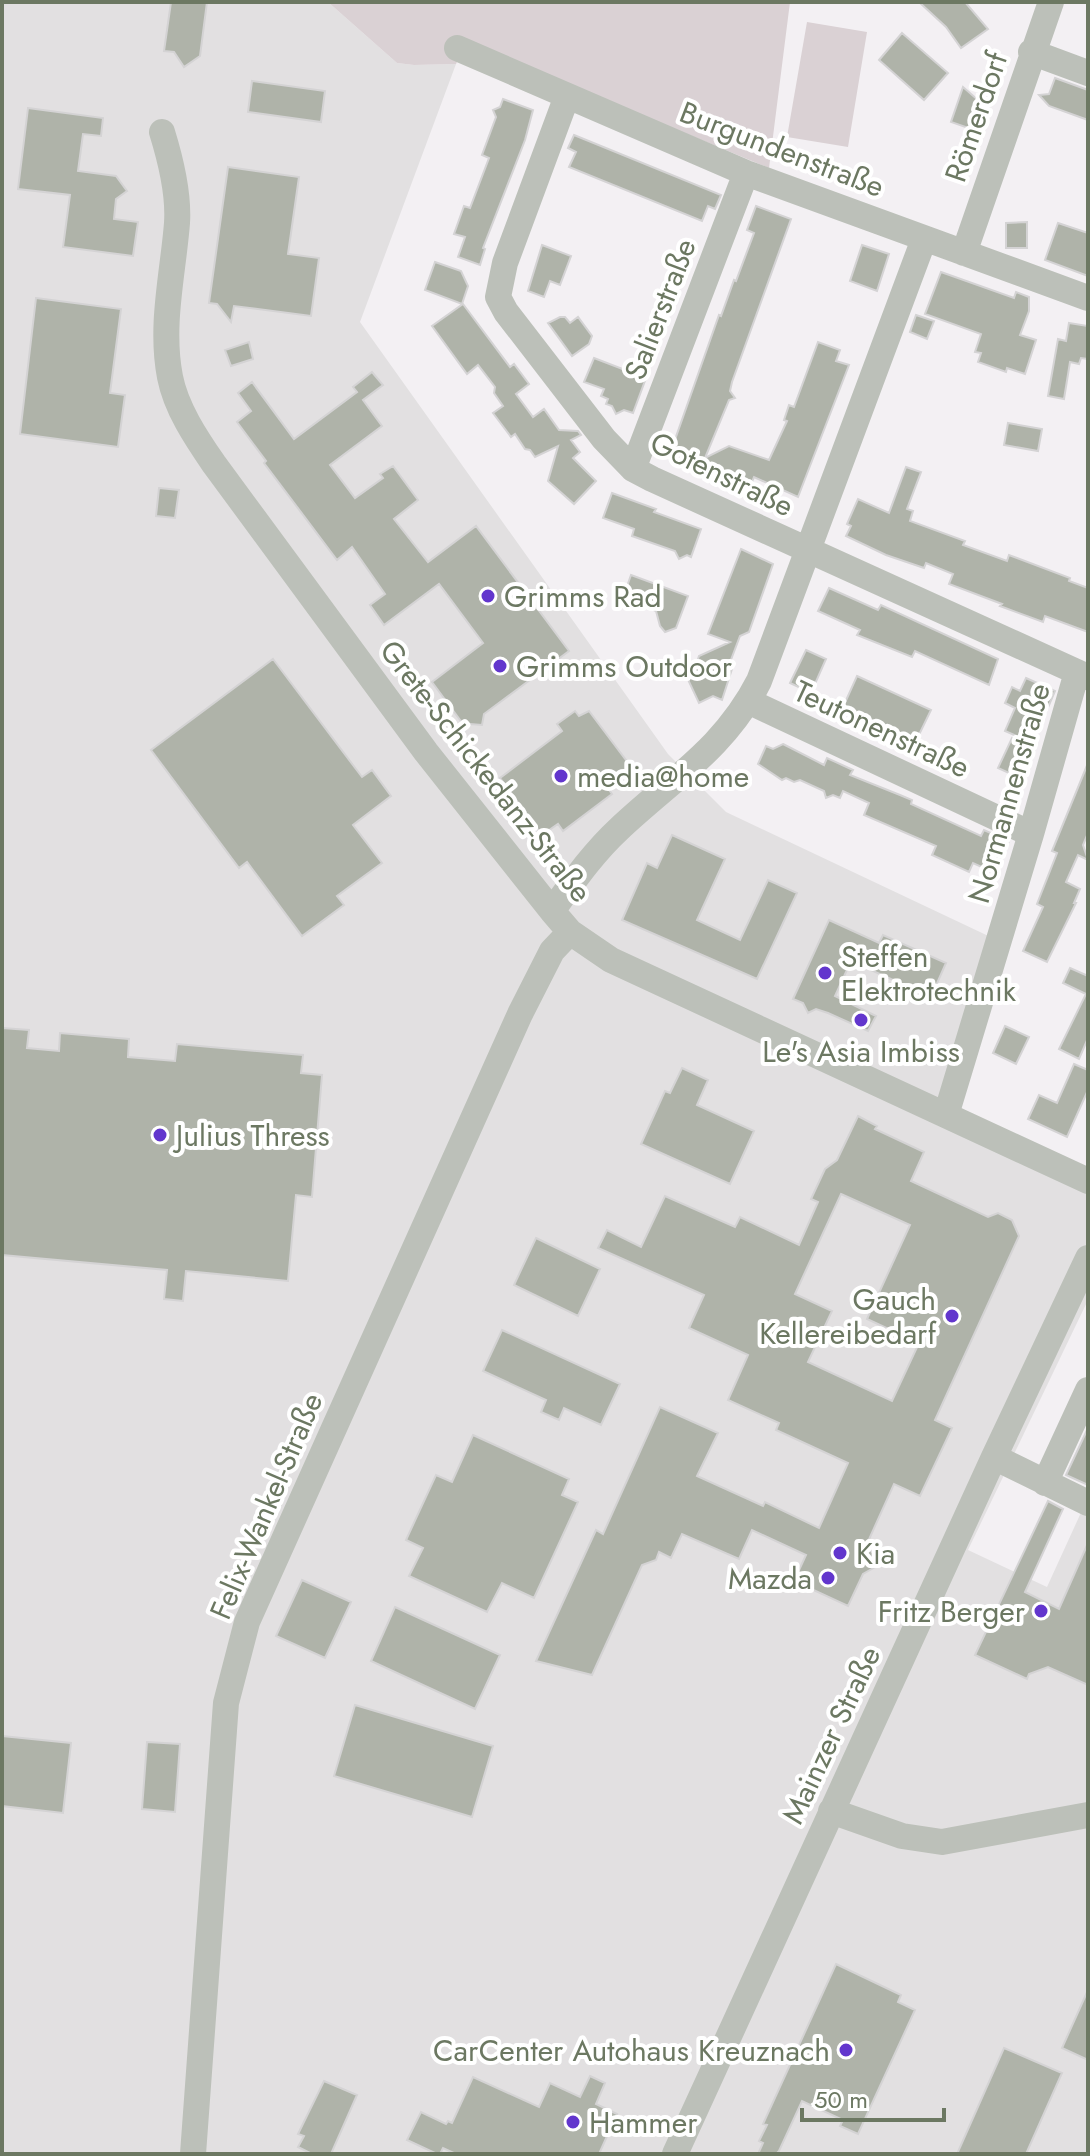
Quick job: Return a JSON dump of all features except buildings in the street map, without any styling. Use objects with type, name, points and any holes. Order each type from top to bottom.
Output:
[{"type":"street","name":"Römerdorf","points":[[964,253],[1031,52],[1051,2]]},
{"type":"street","name":"Burgundenstraße","points":[[457,48],[746,173],[1088,298]]},
{"type":"street","points":[[1031,52],[1088,73]]},
{"type":"street","name":"Gotenstraße","points":[[567,96],[505,263],[498,297],[506,312],[604,439],[633,469],[1083,675]]},
{"type":"street","name":"Grete-Schickedanz-Straße","points":[[162,132],[177,205],[166,323],[167,356],[170,379],[186,419],[214,464],[418,740],[570,932],[611,960],[1088,1181]]},
{"type":"street","name":"Salierstraße","points":[[633,469],[746,173]]},
{"type":"street","points":[[552,911],[600,847],[702,758],[748,701],[759,681],[924,239]]},
{"type":"street","name":"Normannenstraße","points":[[946,1115],[1083,675]]},
{"type":"street","name":"Teutonenstraße","points":[[748,701],[1031,834]]},
{"type":"street","name":"Felix-Wankel-Straße","points":[[193,2154],[226,1703],[247,1622],[520,1014],[552,951],[570,932]]},
{"type":"street","name":"Mainzer Straße","points":[[675,2154],[1088,1258]]},
{"type":"street","points":[[1045,1483],[1088,1390]]},
{"type":"street","points":[[994,1457],[1088,1503]]},
{"type":"street","points":[[831,1811],[902,1836],[942,1842],[1088,1815]]},
{"type":"shaded area","points":[[2,2],[328,2],[397,63],[456,64],[360,322],[668,754],[726,812],[999,941],[946,1115],[1088,1181],[1088,1300],[968,1550],[1047,1587],[1084,1506],[1088,1508],[1088,2154],[2,2154]]},
{"type":"shaded area","points":[[328,2],[790,2],[769,168],[466,42],[456,64],[397,63]]},
{"type":"shaded area","points":[[807,22],[867,32],[848,147],[787,137]]},
{"type":"place","name":"Grimms Rad","points":[[488,596]]},
{"type":"place","name":"Grimms Outdoor","points":[[500,666]]},
{"type":"place","name":"media@home","points":[[561,776]]},
{"type":"place","name":"Steffen Elektrotechnik","points":[[825,973]]},
{"type":"place","name":"Le's Asia Imbiss","points":[[861,1020]]},
{"type":"place","name":"Julius Thress","points":[[160,1135]]},
{"type":"place","name":"Gauch Kellereibedarf","points":[[952,1316]]},
{"type":"place","name":"Kia","points":[[840,1553]]},
{"type":"place","name":"Mazda","points":[[828,1578]]},
{"type":"place","name":"Fritz Berger","points":[[1041,1611]]},
{"type":"place","name":"CarCenter Autohaus Kreuznach","points":[[846,2050]]},
{"type":"place","name":"Hammer","points":[[573,2122]]}]
